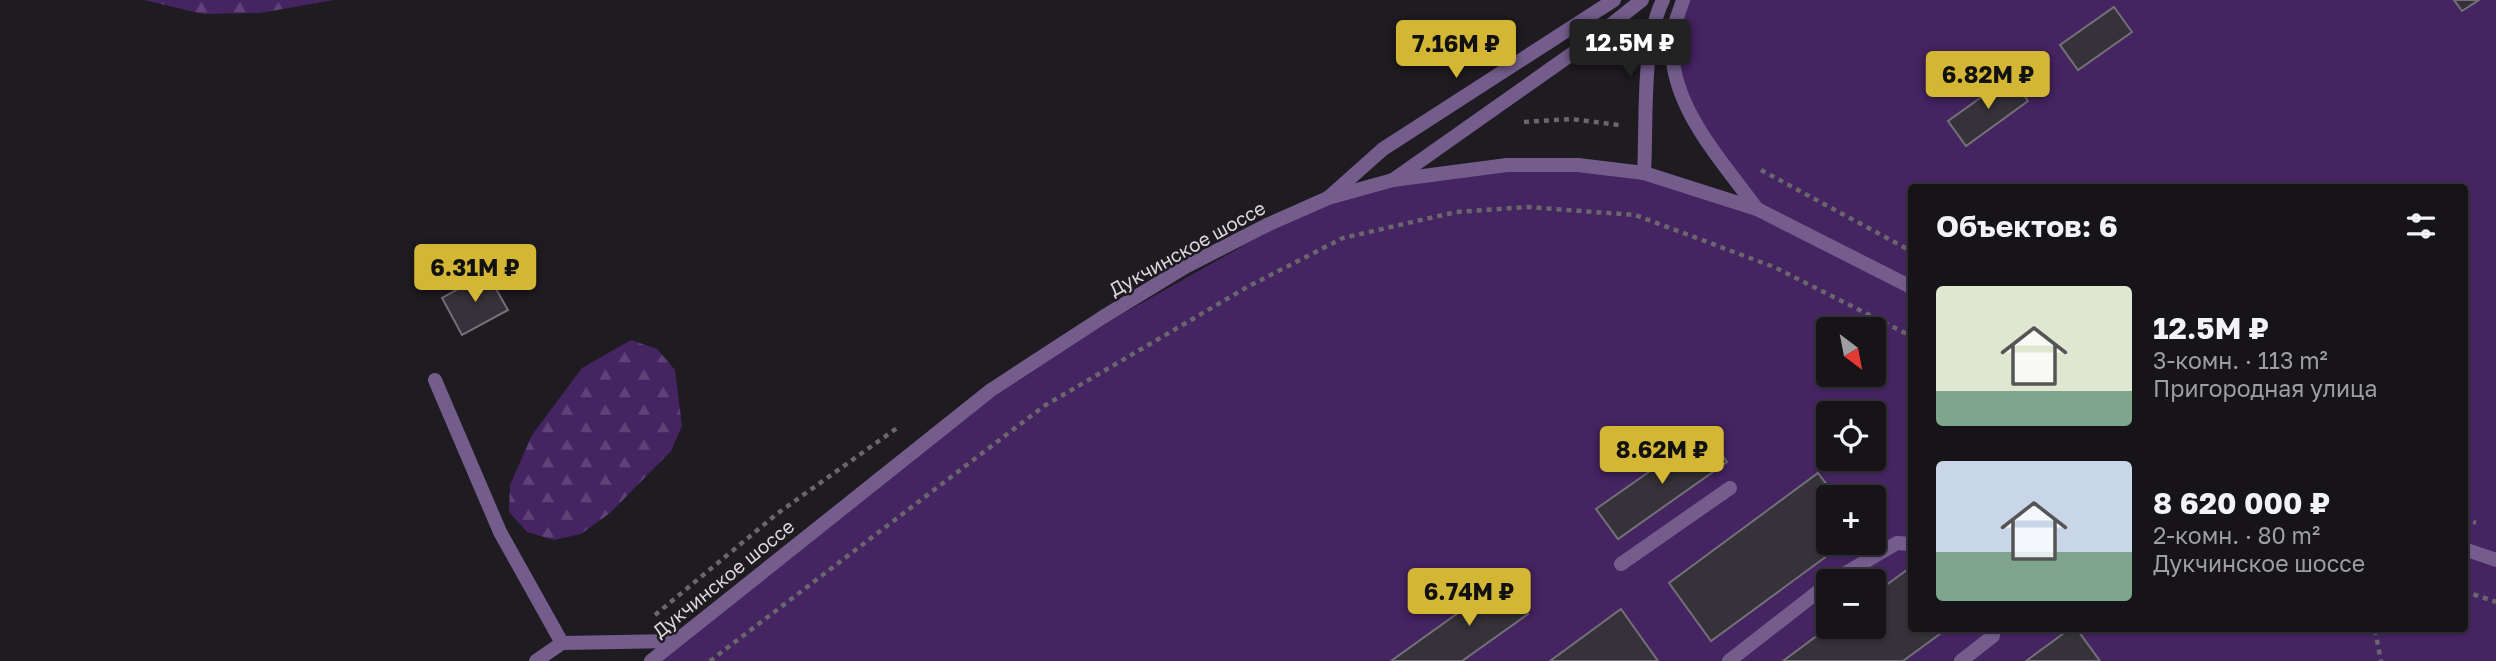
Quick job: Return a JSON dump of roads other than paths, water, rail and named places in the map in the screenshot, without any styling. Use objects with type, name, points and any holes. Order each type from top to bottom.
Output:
[{"type":"street","points":[[1328,198],[1383,149],[1614,0]]},
{"type":"street","points":[[1393,180],[1593,39],[1642,0]]},
{"type":"street","points":[[1644,173],[1650,46],[1653,23],[1663,0]]},
{"type":"street","points":[[1683,0],[1673,31],[1673,57],[1678,83],[1691,115],[1757,209]]},
{"type":"street","name":"Дукчинское шоссе","points":[[651,661],[991,390],[1185,267],[1267,225],[1328,198],[1393,180],[1507,165],[1578,164],[1644,173],[1757,209],[1908,285]]},
{"type":"street","points":[[435,380],[500,532],[562,643]]},
{"type":"street","points":[[1621,564],[1730,488]]},
{"type":"street","points":[[1852,569],[1897,543],[1908,544]]},
{"type":"street","points":[[2468,550],[2496,560]]},
{"type":"street","points":[[1729,661],[1816,593]]},
{"type":"street","points":[[1961,661],[1993,636],[1993,632]]},
{"type":"street","points":[[536,661],[562,643],[674,641]]}]
